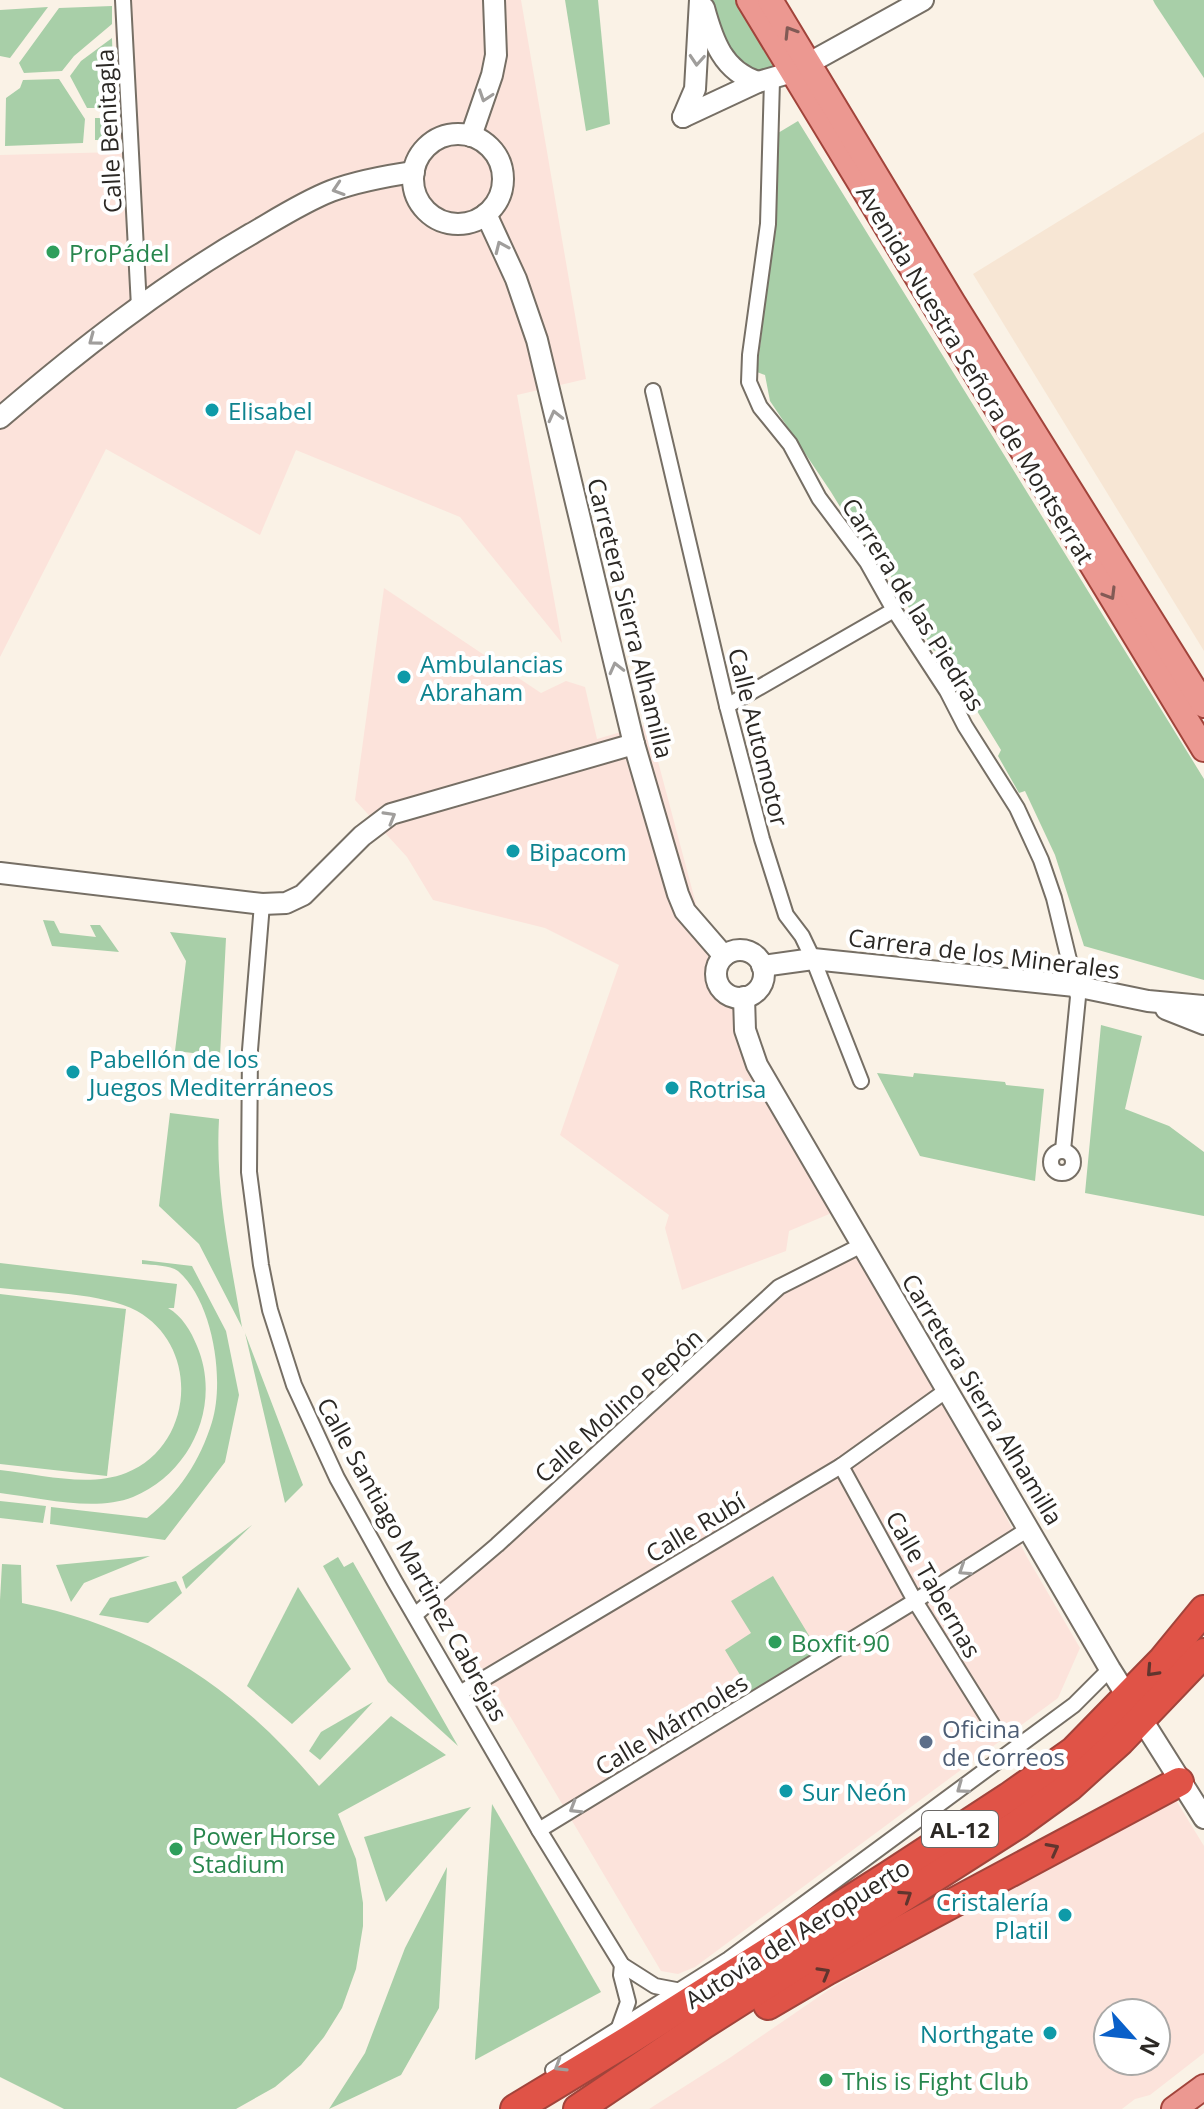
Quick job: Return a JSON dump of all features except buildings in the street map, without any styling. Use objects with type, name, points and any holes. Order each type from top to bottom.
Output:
[{"type":"highway","name":"Autovía del Aeropuerto","points":[[581,2107],[704,2024],[1018,1824],[1069,1787],[1134,1708],[1163,1660],[1204,1610]]},
{"type":"highway","name":"Autovía del Aeropuerto","points":[[515,2109],[690,1992],[1009,1797],[1134,1708],[1204,1653]]},
{"type":"highway","points":[[581,2107],[632,2085],[826,1971],[1179,1782]]},
{"type":"main road","points":[[471,136],[496,55],[494,0]]},
{"type":"main road","points":[[701,0],[707,20],[731,69],[742,77],[784,74]]},
{"type":"main road","points":[[701,0],[695,89],[683,117],[784,74],[923,0]]},
{"type":"main road","name":"Avenida Nuestra Señora de Montserrat","points":[[749,0],[784,74],[1204,749]]},
{"type":"main road","name":"Avenida Nuestra Señora de Montserrat","points":[[770,0],[784,74],[953,303],[1204,705]]},
{"type":"main road","points":[[460,134],[471,136],[489,147],[501,165],[502,186],[494,206],[486,214],[477,220],[456,224],[427,212],[416,193],[414,172],[422,152],[439,139],[460,134]]},
{"type":"main road","points":[[0,418],[64,363],[139,307],[235,243],[330,191],[414,172]]},
{"type":"main road","name":"Carretera Sierra Alhamilla","points":[[486,214],[516,279],[537,340],[634,744],[666,855],[685,911],[724,956]]},
{"type":"main road","points":[[0,873],[262,904],[286,903],[303,895],[362,836],[391,814],[634,744]]},
{"type":"main road","points":[[743,950],[755,955],[762,966],[764,973],[760,986],[744,997],[731,996],[720,987],[716,974],[724,956],[743,950]]},
{"type":"main road","name":"Carrera de los Minerales","points":[[762,966],[813,959],[1075,986],[1148,1001],[1204,1006]]},
{"type":"main road","name":"Carretera Sierra Alhamilla","points":[[744,997],[745,1030],[757,1065],[1110,1669],[1204,1818]]},
{"type":"main road","name":"Carrera de los Minerales","points":[[1148,1001],[1204,1024]]},
{"type":"main road","points":[[1174,2109],[1204,2087]]},
{"type":"street","name":"Calle Benitagla","points":[[123,0],[139,307]]},
{"type":"street","name":"Carrera de las Piedras","points":[[784,74],[749,382],[760,407],[790,444],[819,498],[867,562],[1017,808],[1054,898],[1078,997],[1063,1150]]},
{"type":"street","name":"Calle Automotor","points":[[653,391],[727,706],[762,839],[786,915],[802,936],[813,959],[823,991],[861,1081]]},
{"type":"street","points":[[727,706],[894,610]]},
{"type":"street","name":"Calle Santiago Martinez Cabrejas","points":[[262,904],[250,1050],[249,1172],[270,1310],[294,1385],[337,1478],[539,1830],[622,1965],[655,1986],[690,1992]]},
{"type":"street","name":"Calle Molino Pepón","points":[[416,1614],[497,1545],[779,1287],[862,1245]]},
{"type":"street","name":"Calle Rubí","points":[[460,1693],[841,1466],[947,1390]]},
{"type":"street","name":"Calle Tabernas","points":[[841,1466],[915,1601],[992,1724]]},
{"type":"street","name":"Calle Mármoles","points":[[539,1830],[1030,1528]]},
{"type":"street","points":[[690,1992],[729,1959],[1074,1705],[1110,1669]]},
{"type":"street","name":"Calle Santiago Martinez Cabrejas","points":[[614,2041],[628,2002],[621,1975],[622,1965]]},
{"type":"street","points":[[508,2109],[523,2090],[614,2041]]},
{"type":"shaded area","points":[[114,0],[521,0],[586,379],[517,395],[562,643],[460,517],[296,450],[260,535],[106,449],[0,657],[0,155],[119,152]]},
{"type":"shaded area","points":[[1204,132],[1204,651],[973,274]]},
{"type":"shaded area","points":[[384,588],[541,693],[566,681],[585,687],[597,739],[648,724],[700,919],[762,1048],[1027,1557],[1080,1648],[1058,1698],[695,1967],[678,1974],[661,1971],[440,1598],[780,1291],[855,1253],[834,1212],[789,1231],[786,1251],[682,1290],[665,1228],[669,1215],[560,1135],[619,965],[545,928],[433,900],[407,857],[355,800]]},
{"type":"shaded area","points":[[1174,1797],[1204,1846],[1204,2053],[1150,2095],[1135,2099],[1122,2109],[649,2109],[830,1989]]},
{"type":"green space","points":[[565,0],[598,0],[610,124],[586,131]]},
{"type":"green space","points":[[710,0],[739,0],[779,63],[760,75],[733,60]]},
{"type":"green space","points":[[1153,0],[1204,0],[1204,78],[1155,4]]},
{"type":"green space","points":[[112,6],[112,24],[74,56],[62,71],[24,73],[19,63],[59,8]]},
{"type":"green space","points":[[48,7],[10,58],[0,56],[0,10]]},
{"type":"green space","points":[[112,38],[114,108],[87,108],[70,76],[81,61]]},
{"type":"green space","points":[[59,79],[85,119],[83,143],[5,146],[6,98],[20,88],[23,80]]},
{"type":"green space","points":[[95,118],[114,118],[114,140],[95,140]]},
{"type":"green space","points":[[798,121],[1204,779],[1204,980],[1084,946],[1055,855],[1025,791],[1019,793],[998,756],[1001,750],[939,649],[934,651],[889,573],[872,559],[770,401],[765,375],[757,372],[776,212],[778,133]]},
{"type":"green space","points":[[43,920],[54,921],[60,933],[96,937],[90,925],[100,925],[119,952],[52,946]]},
{"type":"green space","points":[[170,932],[226,938],[220,1056],[175,1051],[186,961]]},
{"type":"green space","points":[[1101,1025],[1142,1036],[1125,1109],[1169,1126],[1204,1152],[1204,1216],[1085,1193]]},
{"type":"green space","points":[[877,1073],[913,1077],[914,1073],[1044,1089],[1035,1181],[920,1156]]},
{"type":"green space","points":[[170,1113],[219,1119],[219,1172],[224,1223],[245,1333],[199,1244],[159,1206]]},
{"type":"green space","points":[[142,1260],[192,1266],[226,1331],[239,1395],[225,1462],[165,1540],[50,1524],[51,1507],[147,1518],[178,1487],[195,1463],[212,1422],[216,1405],[216,1364],[208,1321],[200,1301],[178,1271],[166,1266],[142,1264]]},
{"type":"green space","points":[[0,1263],[177,1284],[174,1308],[168,1308],[182,1320],[195,1340],[204,1368],[206,1391],[196,1435],[171,1472],[153,1486],[118,1501],[85,1504],[0,1493],[0,1470],[80,1480],[126,1473],[149,1460],[165,1441],[176,1419],[181,1395],[180,1371],[172,1348],[158,1327],[137,1311],[107,1300],[0,1288]]},
{"type":"green space","points":[[0,1294],[126,1309],[107,1476],[0,1464]]},
{"type":"green space","points":[[245,1333],[303,1485],[285,1503]]},
{"type":"green space","points":[[0,1501],[46,1506],[43,1523],[0,1518]]},
{"type":"green space","points":[[252,1525],[186,1589],[182,1577]]},
{"type":"green space","points":[[150,1556],[84,1583],[71,1602],[56,1565]]},
{"type":"green space","points":[[338,1557],[344,1567],[353,1562],[458,1746],[388,1682],[323,1566]]},
{"type":"green space","name":"Power Horse Stadium","points":[[2,1564],[21,1565],[22,1603],[109,1628],[149,1646],[223,1692],[256,1720],[319,1786],[391,1716],[446,1755],[338,1814],[356,1859],[363,1903],[363,1926],[356,1969],[342,2008],[301,2065],[275,2087],[236,2109],[64,2109],[0,2077]]},
{"type":"green space","name":"Boxfit 90","points":[[773,1576],[819,1652],[751,1693],[725,1650],[751,1633],[731,1601]]},
{"type":"green space","points":[[176,1581],[182,1593],[148,1623],[99,1615],[110,1598]]},
{"type":"green space","points":[[298,1587],[351,1669],[292,1724],[247,1686]]},
{"type":"green space","points":[[373,1702],[320,1760],[309,1751],[321,1732]]},
{"type":"green space","points":[[492,1804],[601,1992],[475,2060]]},
{"type":"green space","points":[[471,1807],[386,1902],[364,1837]]},
{"type":"green space","points":[[447,1867],[439,2008],[401,2075],[329,2109],[365,2053],[405,1948]]},
{"type":"place","name":"ProPádel","points":[[53,252]]},
{"type":"place","name":"Elisabel","points":[[212,410]]},
{"type":"place","name":"Ambulancias Abraham","points":[[404,677]]},
{"type":"place","name":"Bipacom","points":[[513,851]]},
{"type":"place","name":"Pabellón de los Juegos Mediterráneos","points":[[73,1072]]},
{"type":"place","name":"Rotrisa","points":[[672,1088]]},
{"type":"place","name":"Boxfit 90","points":[[775,1642]]},
{"type":"place","name":"Oficina de Correos","points":[[926,1742]]},
{"type":"place","name":"Sur Neón","points":[[786,1791]]},
{"type":"place","name":"Power Horse Stadium","points":[[176,1849]]},
{"type":"place","name":"Cristalería Platil","points":[[1065,1915]]},
{"type":"place","name":"Northgate","points":[[1050,2033]]},
{"type":"place","name":"This is Fight Club","points":[[826,2080]]}]
